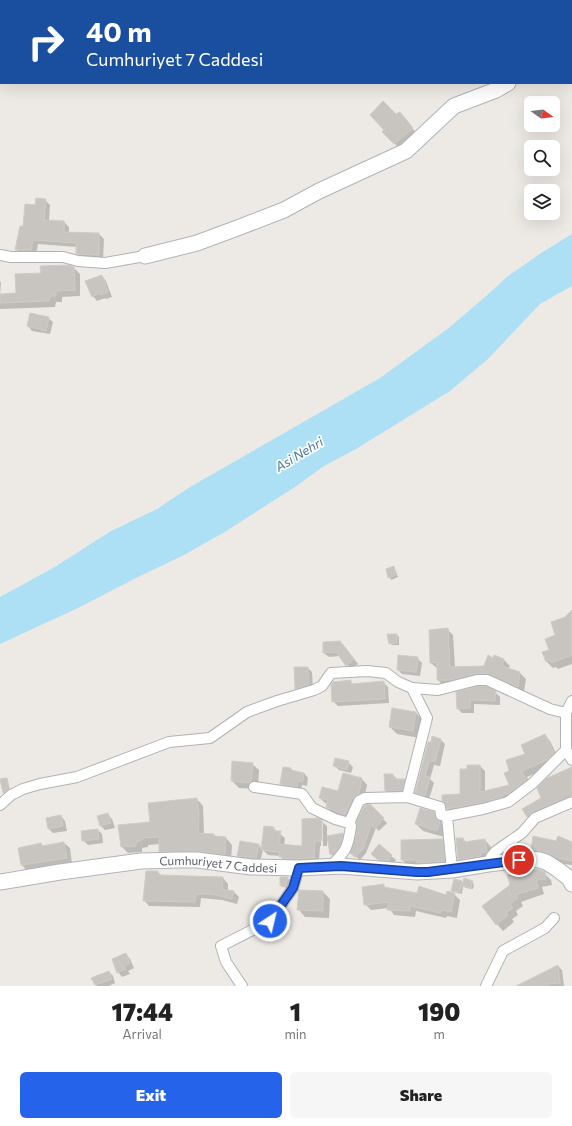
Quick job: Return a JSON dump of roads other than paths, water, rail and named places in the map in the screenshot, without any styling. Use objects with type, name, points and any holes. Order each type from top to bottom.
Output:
[{"type":"main road","points":[[145,256],[197,243],[284,210],[319,191],[406,151],[454,106],[496,90],[506,84]]},
{"type":"main road","name":"Cumhuriyet 7 Caddesi","points":[[0,882],[90,868],[161,860],[197,860],[251,867],[330,867],[417,872],[452,870],[530,859],[546,862],[570,879],[572,884]]},
{"type":"street","points":[[0,255],[12,257],[63,257],[78,261],[105,263],[145,256]]},
{"type":"street","points":[[0,804],[10,795],[23,789],[77,777],[169,742],[210,738],[247,712],[322,686],[331,673],[367,671],[386,673],[398,682],[412,688],[438,690],[477,680],[487,680],[550,709],[566,713]]},
{"type":"street","points":[[407,797],[427,718],[412,688]]},
{"type":"street","points":[[330,867],[342,855],[348,846],[351,826],[349,823],[359,800],[365,798],[407,797],[440,807],[441,815],[447,816],[483,809],[508,802],[532,783],[566,750],[569,734],[566,713],[572,701]]},
{"type":"street","points":[[566,750],[572,760]]},
{"type":"street","points":[[254,787],[302,794],[312,808],[335,819],[349,823]]},
{"type":"street","points":[[488,864],[491,856],[496,851],[522,833],[535,818],[572,802]]},
{"type":"street","points":[[447,816],[452,870]]},
{"type":"street","points":[[242,986],[226,962],[221,946],[270,921],[293,888],[299,868]]},
{"type":"street","points":[[486,986],[503,951],[545,928],[554,918]]},
{"type":"water","name":"Asi Nehri","points":[[572,234],[572,286],[540,304],[488,359],[450,391],[356,449],[324,466],[295,487],[223,533],[184,555],[78,608],[0,644],[0,597],[53,568],[111,531],[157,509],[190,487],[380,378],[450,327],[507,277],[541,253]]}]
